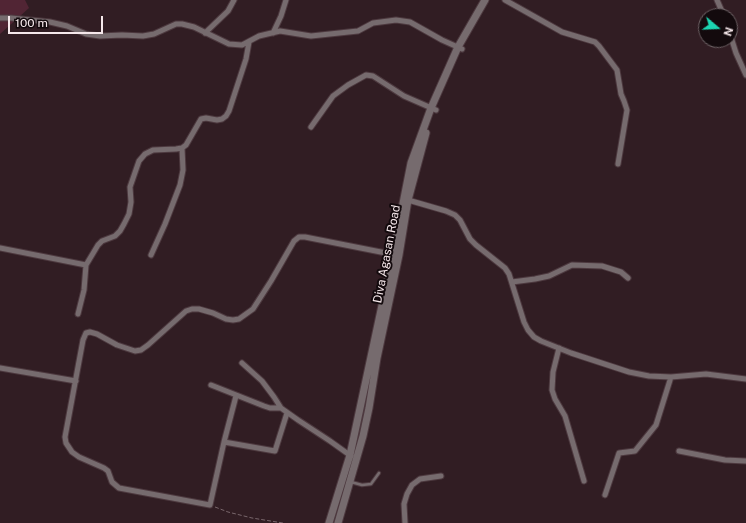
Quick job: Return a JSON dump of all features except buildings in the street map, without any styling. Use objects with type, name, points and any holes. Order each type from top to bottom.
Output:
[{"type":"street","points":[[205,33],[228,11],[234,0]]},
{"type":"street","points":[[273,33],[281,16],[286,0]]},
{"type":"street","points":[[0,18],[50,22],[67,26],[86,34],[100,36],[143,36],[154,34],[176,24],[182,24],[194,27],[229,44],[242,45],[259,36],[280,31],[311,36],[358,31],[373,23],[396,20],[410,22],[442,40],[460,48],[485,0]]},
{"type":"street","name":"Diva Agasan Road","points":[[338,523],[364,436],[396,255],[408,200],[426,133],[433,109],[460,48],[490,0]]},
{"type":"street","points":[[505,0],[562,32],[595,42],[617,70],[621,94],[627,110],[618,164]]},
{"type":"street","points":[[78,314],[84,290],[86,264],[98,244],[115,236],[124,224],[129,214],[131,202],[130,187],[139,161],[145,154],[153,150],[182,148],[189,141],[201,119],[217,120],[226,116],[246,59],[249,42]]},
{"type":"street","points":[[734,48],[746,75]]},
{"type":"street","points":[[311,126],[333,96],[348,85],[366,75],[373,76],[404,96],[433,109],[411,163],[396,255],[350,455],[329,523]]},
{"type":"street","points":[[151,255],[180,185],[182,148]]},
{"type":"street","points":[[408,200],[446,211],[455,215],[460,220],[470,239],[505,268],[512,282],[524,322],[534,337],[541,341],[629,372],[649,376],[671,377],[706,374],[746,380]]},
{"type":"street","points":[[236,396],[210,505],[118,488],[112,482],[108,471],[79,457],[72,452],[66,443],[65,437],[83,340],[86,333],[90,332],[97,334],[117,345],[135,350],[141,350],[186,312],[192,309],[206,311],[226,319],[239,319],[253,309],[294,241],[299,237],[396,255]]},
{"type":"street","points":[[0,248],[86,264]]},
{"type":"street","points":[[512,282],[549,276],[572,265],[602,266],[621,272],[628,278]]},
{"type":"street","points":[[559,348],[553,372],[552,390],[555,399],[565,416],[584,480]]},
{"type":"street","points":[[242,363],[262,381],[281,408],[357,460]]},
{"type":"street","points":[[0,368],[76,381]]},
{"type":"street","points":[[605,495],[619,453],[635,451],[656,426],[671,377]]},
{"type":"street","points":[[211,385],[270,408],[281,408]]},
{"type":"street","points":[[224,442],[275,451],[287,413]]},
{"type":"street","points":[[679,451],[725,460],[746,461]]},
{"type":"street","points":[[405,523],[404,504],[412,485],[420,479],[441,476]]},
{"type":"street","points":[[336,499],[344,502]]},
{"type":"lane","points":[[350,482],[362,485],[371,484],[379,473]]},
{"type":"path","points":[[210,505],[228,512],[252,518],[283,523]]},
{"type":"shaded area","points":[[0,0],[25,0],[29,8],[0,34]]}]
